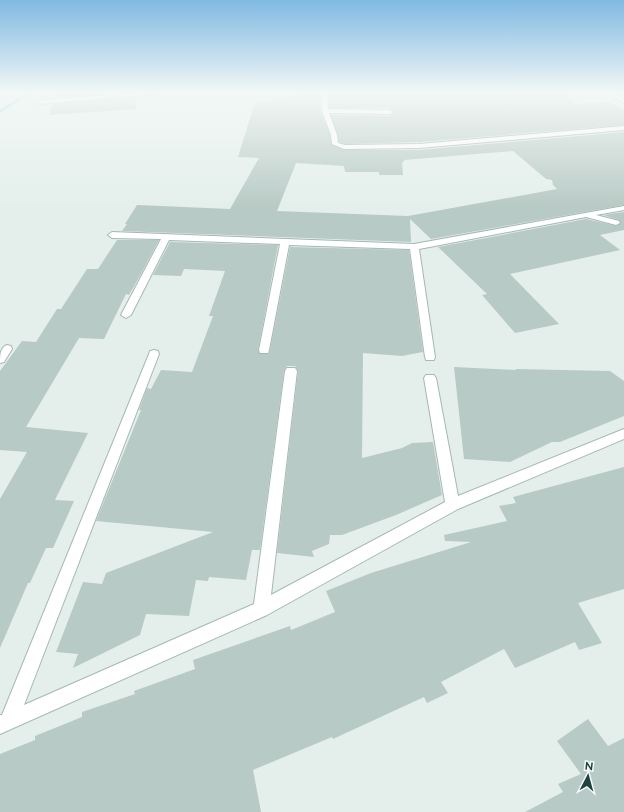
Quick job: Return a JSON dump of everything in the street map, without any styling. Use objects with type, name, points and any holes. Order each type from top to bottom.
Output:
[{"type":"street","points":[[332,131],[335,144],[344,146],[419,146],[591,131]]},
{"type":"street","points":[[112,234],[414,247],[624,208]]},
{"type":"street","points":[[584,215],[616,223]]},
{"type":"street","points":[[126,315],[166,237]]},
{"type":"street","points":[[264,350],[285,242]]},
{"type":"street","points":[[414,247],[430,357]]},
{"type":"street","points":[[0,359],[7,349]]},
{"type":"street","points":[[4,723],[154,354]]},
{"type":"street","points":[[261,609],[291,371]]},
{"type":"street","points":[[430,378],[453,505]]},
{"type":"street","points":[[4,723],[261,609],[453,505],[624,434]]},
{"type":"building","points":[[246,131],[328,131],[331,144],[344,150],[419,150],[624,132],[624,205],[431,239],[410,219],[411,242],[122,231],[137,205],[230,209],[259,158],[238,157]],"holes":[[[513,151],[546,179],[552,180],[553,185],[557,189],[408,216],[277,211],[296,163],[344,166],[345,172],[379,172],[379,175],[403,175],[402,162],[404,162],[404,160]]]},
{"type":"building","points":[[336,131],[553,131],[419,142],[345,144],[339,142]]},
{"type":"building","points":[[624,212],[624,230],[600,235],[620,250],[510,274],[559,324],[515,333],[482,295],[487,294],[438,247],[586,219],[617,226],[621,223],[619,220],[603,215]]},
{"type":"building","points":[[117,240],[159,240],[129,295],[126,294],[104,339],[79,338],[26,427],[88,433],[55,500],[74,501],[53,548],[46,548],[30,583],[28,583],[0,648],[0,499],[27,452],[0,450],[0,371],[22,341],[36,342],[57,309],[61,309],[87,269],[98,269]]},
{"type":"building","points":[[170,242],[278,245],[258,350],[260,354],[269,354],[290,247],[409,250],[423,352],[402,356],[363,353],[362,458],[402,448],[412,443],[433,442],[442,495],[396,515],[342,535],[330,535],[329,544],[312,551],[314,557],[277,553],[298,371],[295,366],[287,366],[284,371],[260,550],[252,550],[246,580],[209,577],[208,581],[196,580],[189,616],[146,614],[140,635],[73,668],[78,654],[56,652],[83,582],[102,584],[106,573],[213,532],[96,521],[141,410],[139,410],[147,388],[151,389],[161,370],[192,372],[213,316],[209,316],[225,271],[184,269],[181,276],[153,275]]},
{"type":"building","points":[[454,367],[516,370],[610,371],[624,381],[624,416],[560,442],[552,442],[510,462],[464,459]]},
{"type":"building","points":[[624,467],[624,589],[578,603],[602,643],[579,650],[575,642],[515,668],[504,649],[441,682],[448,693],[427,703],[424,697],[333,739],[332,737],[253,770],[261,812],[0,812],[0,754],[35,740],[35,736],[82,717],[82,712],[135,694],[134,691],[195,669],[193,660],[290,626],[291,630],[335,612],[326,591],[371,573],[471,542],[445,541],[444,535],[507,521],[499,506],[516,503],[513,497]]},
{"type":"building","points":[[588,719],[608,746],[624,738],[624,812],[525,812],[563,792],[558,784],[581,774],[557,741]]}]
